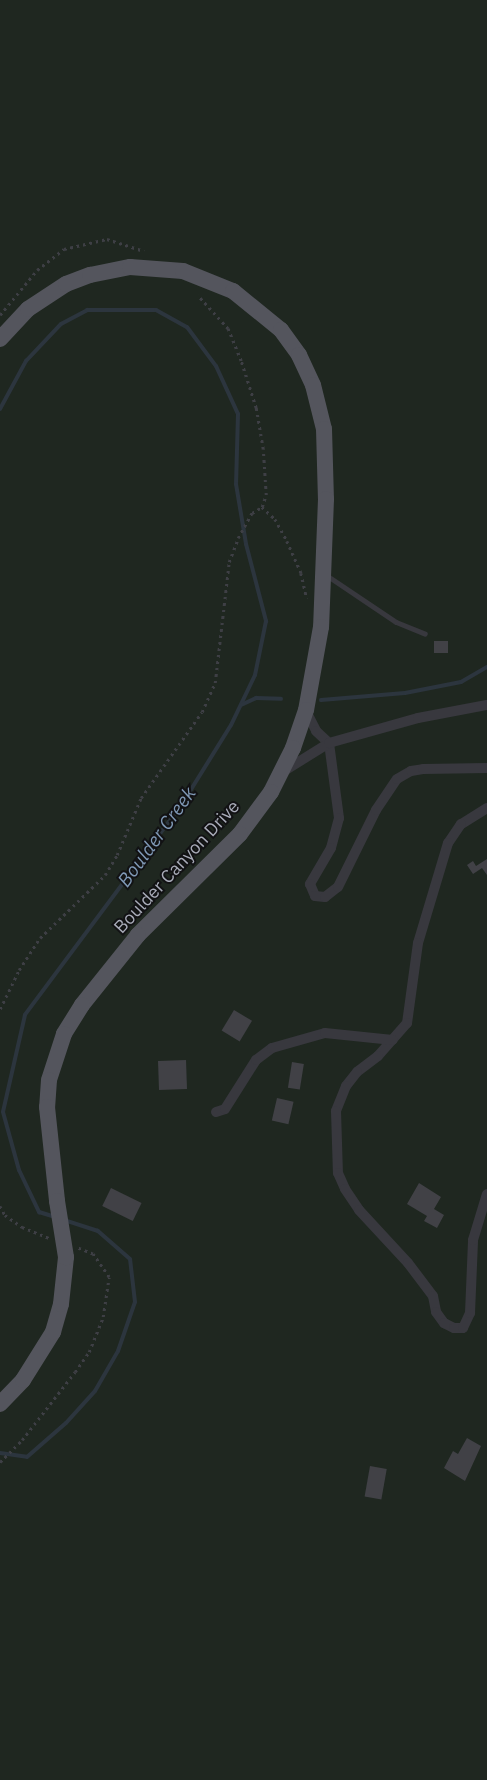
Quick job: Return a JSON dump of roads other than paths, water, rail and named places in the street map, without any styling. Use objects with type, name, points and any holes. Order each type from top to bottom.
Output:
[{"type":"main road","name":"Boulder Canyon Drive","points":[[0,339],[12,324],[44,297],[66,284],[110,270],[146,267],[183,271],[219,283],[253,305],[281,330],[299,355],[314,384],[324,429],[326,499],[321,628],[306,710],[284,772],[240,834],[138,935],[102,977],[64,1034],[49,1080],[47,1107],[57,1201],[66,1257],[61,1304],[53,1332],[29,1373],[0,1404]]},
{"type":"street","points":[[284,772],[299,759],[329,743],[418,718],[487,705]]},
{"type":"street","points":[[306,710],[316,731],[329,743],[339,818],[331,848],[310,884],[315,896],[325,897],[338,887],[376,810],[397,779],[411,771],[423,768],[487,768]]},
{"type":"street","points":[[487,808],[461,824],[448,843],[418,943],[407,1023],[378,1056],[357,1072],[338,1102],[338,1173],[359,1210],[408,1263],[433,1296],[436,1312],[444,1323],[454,1328],[463,1328],[470,1314],[473,1240],[487,1194]]},
{"type":"street","points":[[216,1112],[225,1109],[256,1060],[272,1048],[325,1033],[393,1040]]},
{"type":"lane","points":[[323,573],[396,622],[425,634]]},
{"type":"waterway","name":"Boulder Creek","points":[[0,409],[26,361],[61,324],[87,310],[156,310],[187,327],[216,366],[238,414],[236,484],[246,544],[266,621],[255,675],[231,725],[182,804],[25,1015],[3,1112],[19,1170],[39,1212],[55,1217]]},
{"type":"waterway","points":[[321,700],[405,693],[461,682],[487,667]]},
{"type":"waterway","points":[[241,705],[256,698],[281,699]]},
{"type":"waterway","name":"Boulder Creek","points":[[0,1453],[27,1457],[66,1423],[95,1391],[118,1351],[135,1302],[130,1259],[98,1231],[64,1220]]}]
